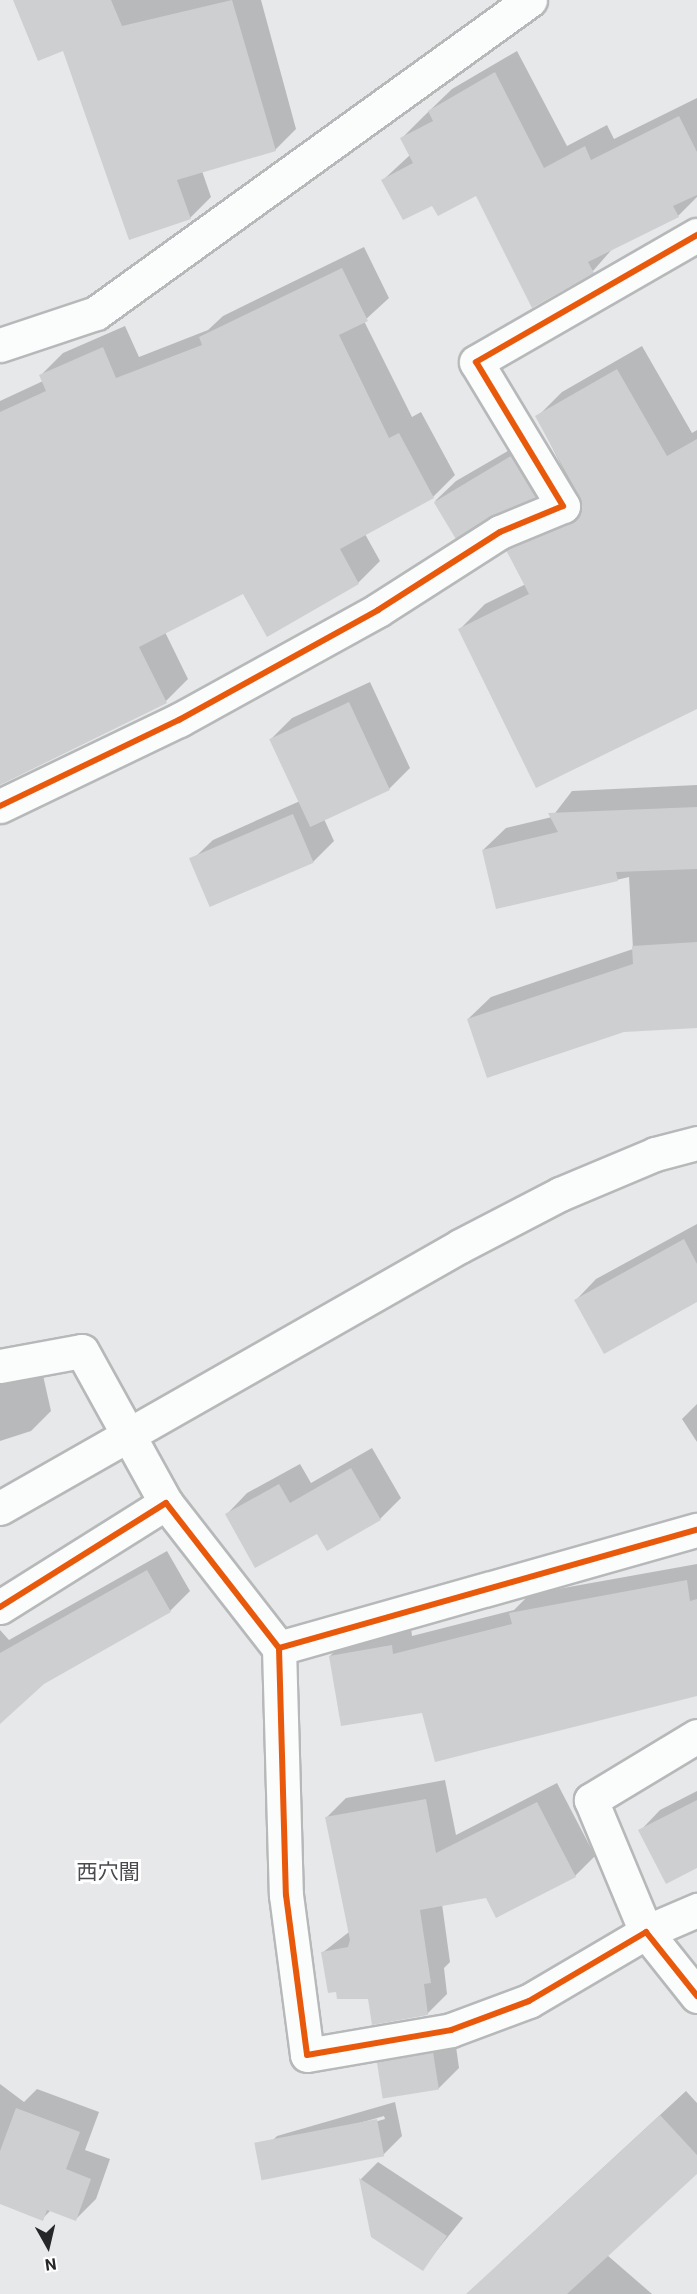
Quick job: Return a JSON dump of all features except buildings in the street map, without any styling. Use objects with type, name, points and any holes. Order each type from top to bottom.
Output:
[{"type":"street","points":[[0,345],[96,313],[530,0]]},
{"type":"street","points":[[0,807],[179,720],[378,610],[500,532],[563,506],[476,362],[697,235]]},
{"type":"street","points":[[0,1508],[560,1194],[655,1154],[697,1143]]},
{"type":"street","points":[[0,1366],[82,1351],[126,1437],[166,1503],[279,1648],[286,1895],[307,2055],[451,2030],[529,2001],[646,1932],[697,1910]]},
{"type":"street","points":[[0,1607],[166,1503]]},
{"type":"street","points":[[279,1648],[697,1530]]},
{"type":"street","points":[[697,1736],[591,1800],[646,1932],[697,1996]]},
{"type":"cycle path","points":[[0,806],[179,720],[378,610],[500,532],[563,506],[476,362],[697,235]]},
{"type":"cycle path","points":[[0,1607],[166,1503],[279,1648],[697,1530]]},
{"type":"cycle path","points":[[279,1648],[286,1895],[307,2055],[451,2030],[529,2001],[646,1932],[697,1996]]},
{"type":"district","name":"西穴闇","points":[[108,1872]]}]
